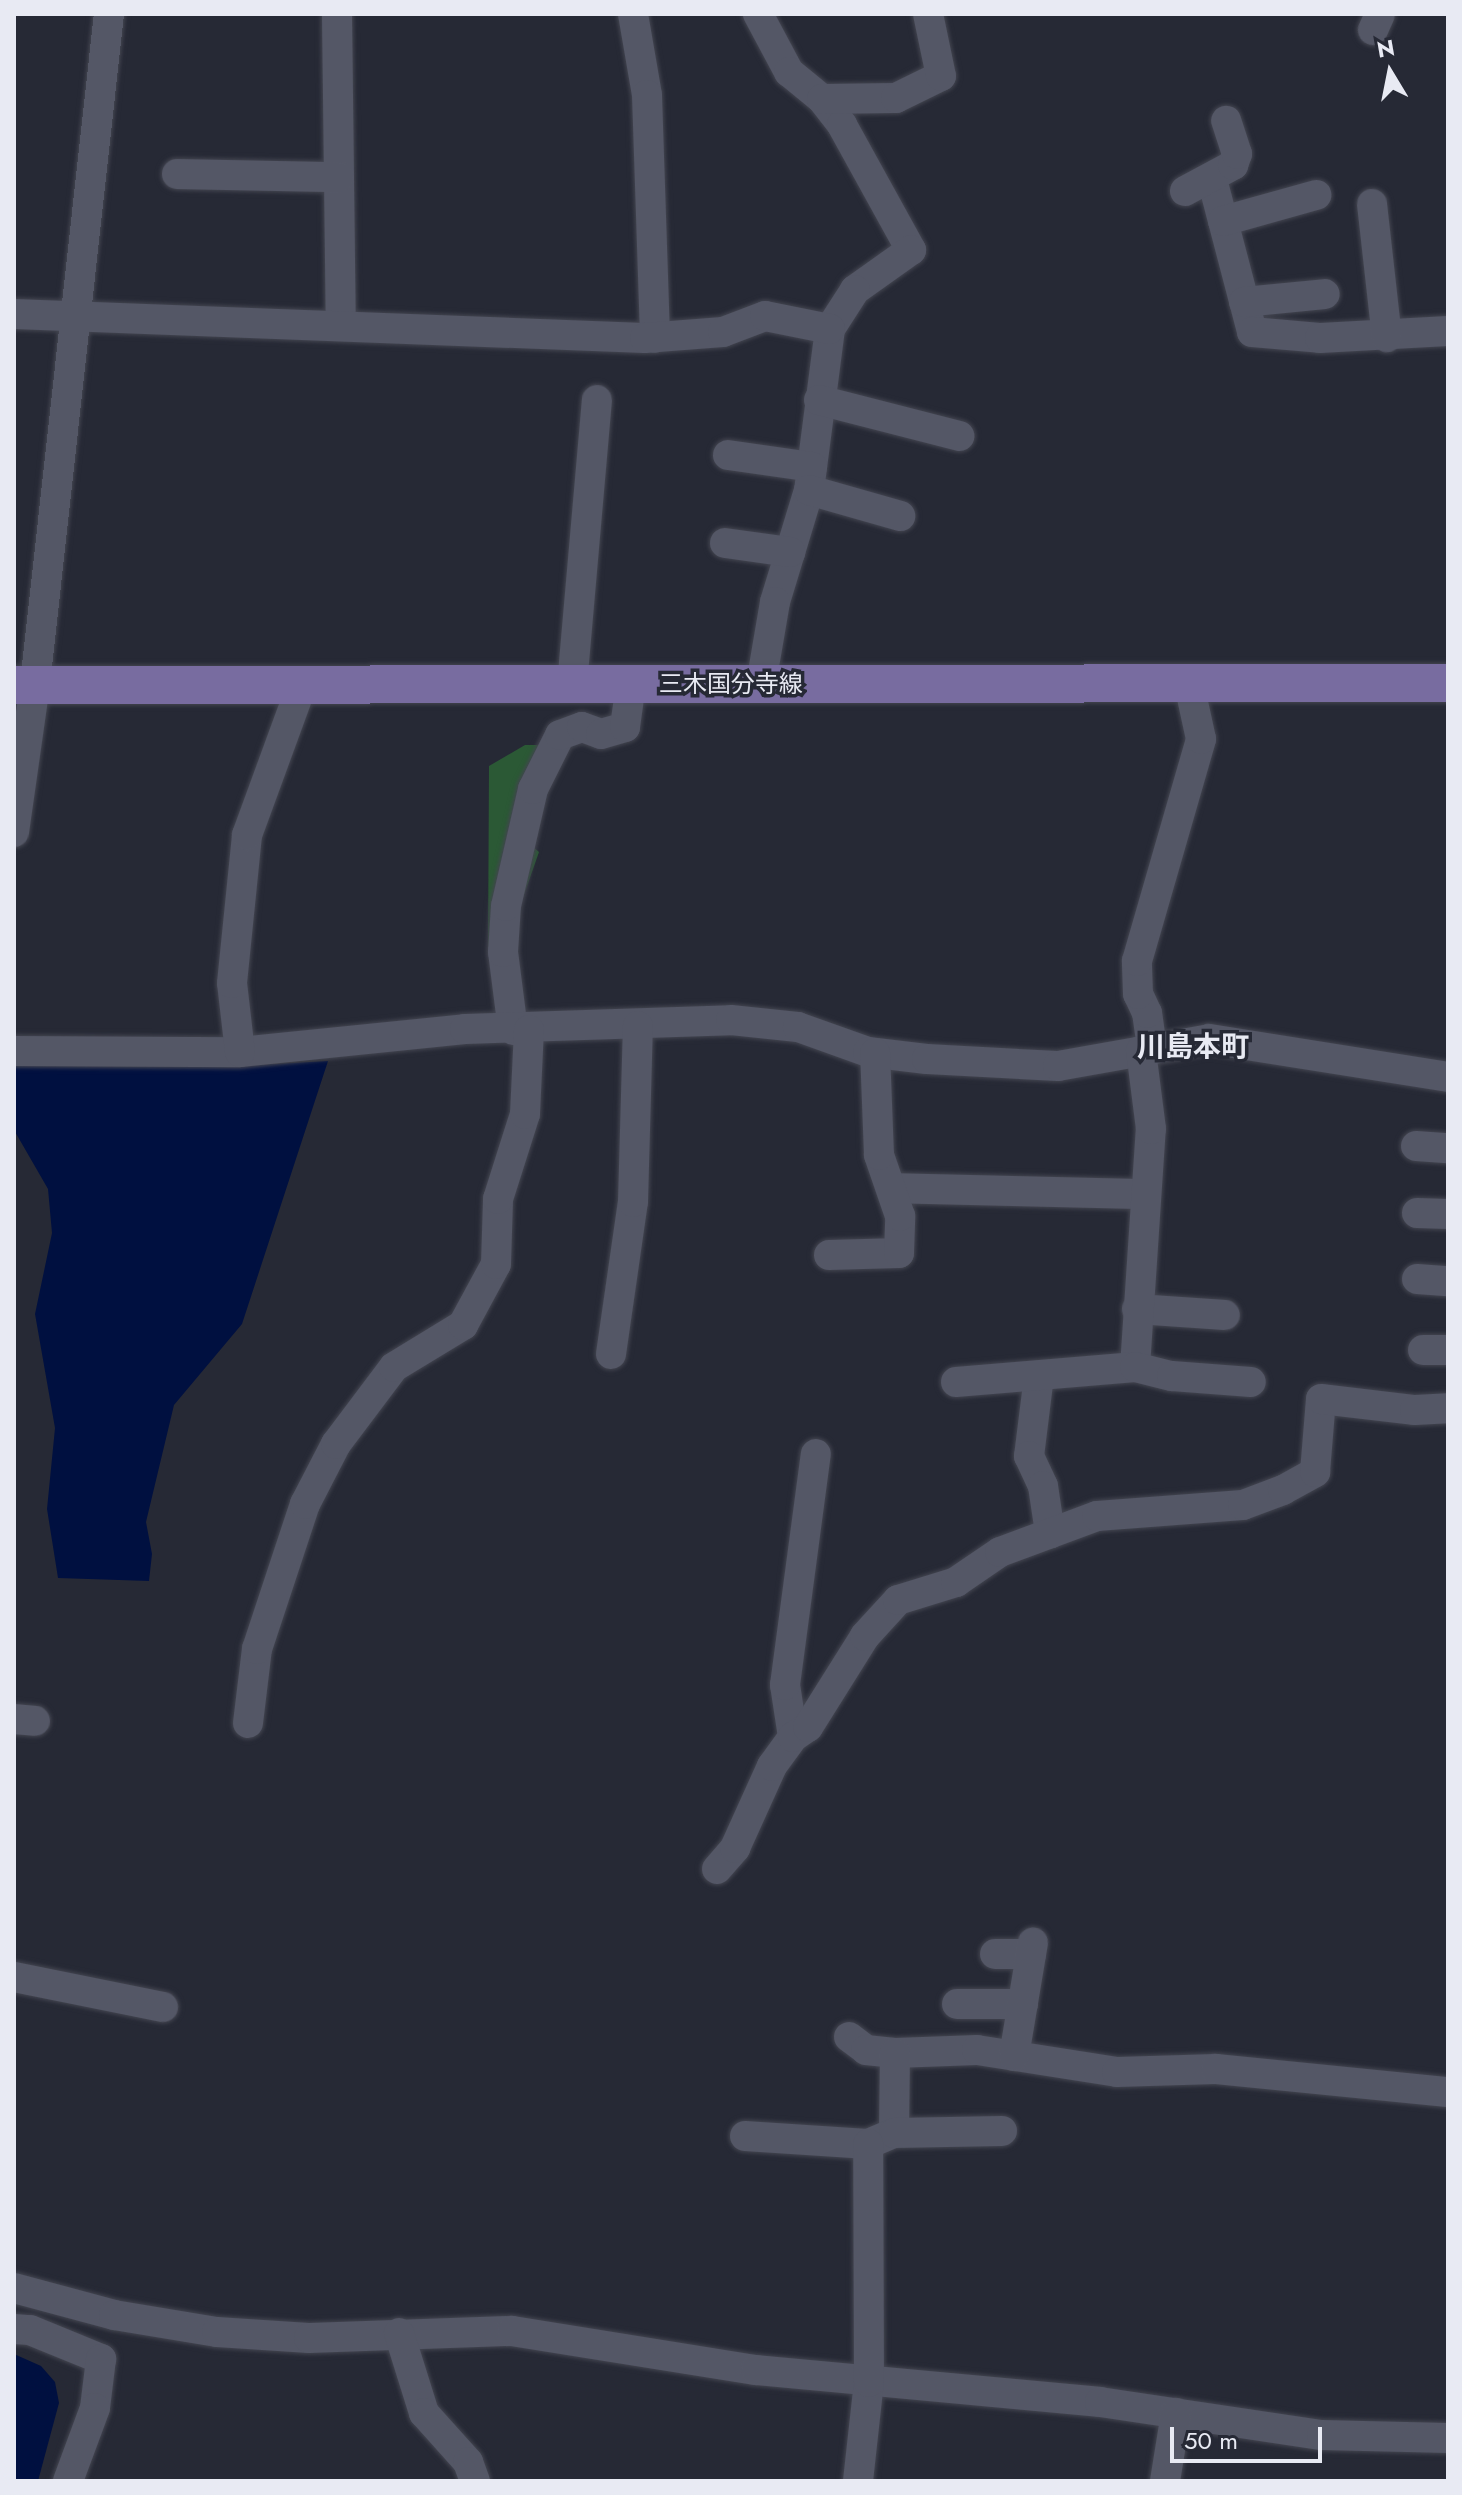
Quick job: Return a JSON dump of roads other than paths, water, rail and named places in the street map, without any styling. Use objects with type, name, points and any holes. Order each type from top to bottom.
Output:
[{"type":"main road","name":"三木国分寺線","points":[[25,685],[1448,683]]},
{"type":"street","points":[[14,832],[25,685],[76,318],[109,14]]},
{"type":"street","points":[[337,14],[341,325]]},
{"type":"street","points":[[633,14],[647,95],[655,338]]},
{"type":"street","points":[[758,14],[789,72],[822,99],[911,250],[855,290],[830,329],[810,479],[775,602],[761,684]]},
{"type":"street","points":[[822,99],[896,98],[941,76],[928,14]]},
{"type":"street","points":[[1226,121],[1237,154],[1233,165],[1198,185],[1223,221],[1252,332],[1387,337],[1448,331]]},
{"type":"street","points":[[177,174],[339,177]]},
{"type":"street","points":[[1223,221],[1316,195]]},
{"type":"street","points":[[1372,204],[1387,337]]},
{"type":"street","points":[[1244,302],[1325,294]]},
{"type":"street","points":[[14,314],[655,338],[723,332],[765,316],[830,329]]},
{"type":"street","points":[[572,685],[597,400]]},
{"type":"street","points":[[819,400],[959,436]]},
{"type":"street","points":[[728,455],[810,479],[900,516]]},
{"type":"street","points":[[725,543],[790,552]]},
{"type":"street","points":[[248,1723],[257,1649],[305,1504],[336,1444],[394,1367],[463,1325],[496,1264],[498,1199],[525,1114],[521,1030],[503,952],[506,906],[533,789],[560,735],[582,727],[601,734],[625,727],[631,684]]},
{"type":"street","points":[[1135,1367],[1151,1129],[1147,1013],[1138,994],[1137,961],[1201,739],[1189,684]]},
{"type":"street","points":[[240,1052],[232,983],[247,835],[302,685]]},
{"type":"street","points":[[14,1051],[240,1052],[465,1029],[521,1030],[731,1020],[798,1027],[875,1053],[1058,1066],[1209,1039],[1448,1077]]},
{"type":"street","points":[[611,1354],[633,1202],[638,1026]]},
{"type":"street","points":[[829,1255],[899,1253],[900,1216],[879,1155],[875,1053]]},
{"type":"street","points":[[1416,1146],[1448,1148]]},
{"type":"street","points":[[891,1188],[1145,1194]]},
{"type":"street","points":[[1417,1213],[1448,1214]]},
{"type":"street","points":[[1417,1279],[1448,1281]]},
{"type":"street","points":[[1137,1309],[1225,1315]]},
{"type":"street","points":[[956,1382],[1135,1367],[1172,1376],[1251,1382]]},
{"type":"street","points":[[1039,1376],[1029,1456],[1043,1486],[1050,1533]]},
{"type":"street","points":[[717,1869],[735,1848],[751,1805],[793,1737],[808,1727],[865,1636],[898,1600],[956,1582],[1000,1552],[1097,1516],[1243,1505],[1283,1490],[1315,1472],[1321,1399],[1415,1410],[1448,1408]]},
{"type":"street","points":[[793,1737],[785,1685],[797,1632],[816,1454]]},
{"type":"street","points":[[995,1954],[1032,1948],[1014,2056]]},
{"type":"street","points":[[14,1977],[163,2007]]},
{"type":"street","points":[[957,2004],[1023,2004]]},
{"type":"street","points":[[849,2037],[866,2050],[895,2053],[977,2050],[1117,2072],[1216,2069],[1448,2092]]},
{"type":"street","points":[[858,2481],[869,2382],[881,2138],[895,2053]]},
{"type":"street","points":[[745,2136],[881,2138],[1002,2131]]},
{"type":"street","points":[[14,2288],[114,2315],[217,2332],[309,2338],[512,2331],[869,2382],[1176,2413],[1322,2435],[1448,2438]]},
{"type":"street","points":[[14,2329],[30,2330],[101,2359],[95,2408],[68,2481]]},
{"type":"street","points":[[399,2333],[424,2413],[468,2462],[475,2481]]},
{"type":"street","points":[[1165,2481],[1176,2413]]},
{"type":"district","name":"川島本町","points":[[1193,1047]]}]
